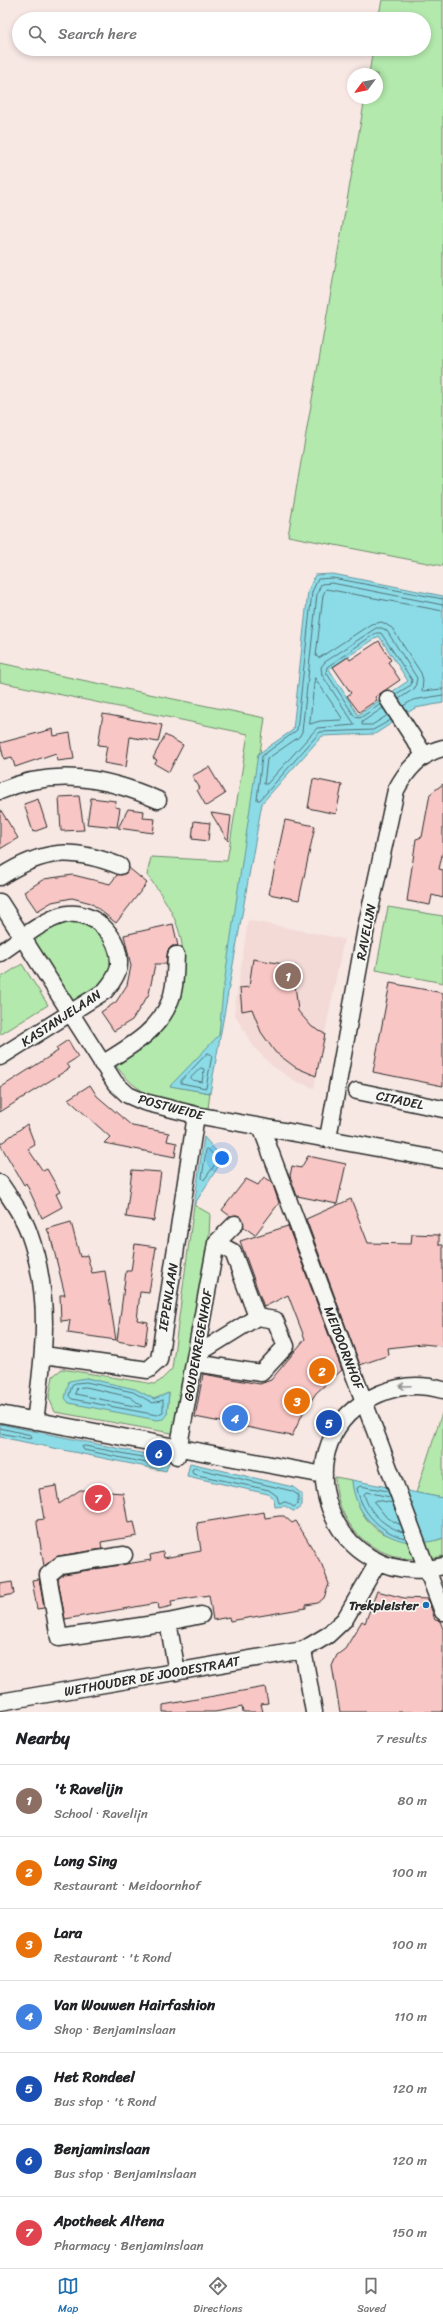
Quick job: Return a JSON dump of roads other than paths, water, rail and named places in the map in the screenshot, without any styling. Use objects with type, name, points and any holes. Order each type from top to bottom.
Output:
[{"type":"street","points":[[388,699],[425,756]]},
{"type":"street","name":"RAVELIJN","points":[[328,1138],[366,928],[396,790],[408,771],[425,756],[443,748]]},
{"type":"street","points":[[0,791],[13,786],[40,780],[88,778],[129,787],[158,800]]},
{"type":"street","points":[[0,877],[24,862],[57,854],[99,858],[120,866]]},
{"type":"street","name":"POSTWEIDE","points":[[0,902],[114,1083],[128,1095],[144,1102],[196,1116],[328,1138],[443,1160]]},
{"type":"street","name":"KASTANJELAAN","points":[[0,953],[53,919],[73,914],[97,922],[111,934],[117,949],[119,965],[111,984],[105,991],[0,1057]]},
{"type":"street","points":[[102,1064],[143,1038],[159,1020],[171,1000],[176,955]]},
{"type":"street","name":"CITADEL","points":[[356,1091],[443,1109]]},
{"type":"street","name":"IEPENLAAN","points":[[44,1355],[148,1370],[159,1360],[196,1116]]},
{"type":"street","name":"MEIDOORNHOF","points":[[261,1127],[443,1612]]},
{"type":"street","points":[[0,1183],[29,1232],[40,1274],[45,1312],[44,1355],[35,1421]]},
{"type":"street","points":[[235,1224],[216,1243],[233,1252],[257,1317]]},
{"type":"street","name":"GOUDENREGENHOF","points":[[178,1451],[216,1243]]},
{"type":"street","points":[[257,1317],[276,1320],[286,1346],[261,1373],[195,1359],[257,1317]]},
{"type":"street","points":[[443,1390],[427,1385],[396,1387],[364,1401],[345,1418],[330,1445],[324,1475],[327,1502],[338,1527],[355,1548],[378,1562],[403,1570],[427,1570],[443,1566]]},
{"type":"street","points":[[0,1414],[178,1451],[324,1475]]},
{"type":"street","points":[[124,1555],[60,1565],[48,1574],[59,1638],[168,1622],[201,1615]]},
{"type":"street","points":[[314,1712],[303,1650],[328,1635],[345,1618],[378,1562]]},
{"type":"street","points":[[168,1622],[177,1672]]},
{"type":"street","name":"WETHOUDER DE JOODESTRAAT","points":[[0,1702],[303,1650]]},
{"type":"water","points":[[333,574],[443,596],[443,703],[415,708],[375,734],[322,736],[262,803],[210,1093],[170,1086],[219,1035],[223,991],[258,754],[293,730],[308,591],[315,575]],"holes":[[[379,636],[408,681],[358,715],[329,669]]]},
{"type":"water","points":[[204,1137],[223,1159],[194,1205]]},
{"type":"water","points":[[86,1378],[135,1389],[154,1399],[169,1393],[167,1414],[163,1419],[157,1420],[69,1403],[65,1398],[69,1381]]},
{"type":"water","points":[[0,1424],[170,1459],[166,1471],[0,1437]]},
{"type":"water","points":[[190,1463],[293,1487],[302,1494],[302,1505],[298,1510],[293,1511],[285,1506],[275,1507],[274,1499],[268,1494],[187,1476]]},
{"type":"water","points":[[352,1480],[443,1498],[443,1538],[427,1542],[411,1542],[397,1539],[383,1532],[371,1523],[362,1511],[355,1496]]},
{"type":"place","name":"'t Ravelijn","points":[[288,976]]},
{"type":"place","name":"Long Sing","points":[[322,1371]]},
{"type":"place","name":"Lara","points":[[297,1401]]},
{"type":"place","name":"Van Wouwen Hairfashion","points":[[235,1418]]},
{"type":"place","name":"Het Rondeel","points":[[329,1423]]},
{"type":"place","name":"Benjaminslaan","points":[[159,1453]]},
{"type":"place","name":"Apotheek Altena","points":[[98,1498]]},
{"type":"place","name":"Trekpleister","points":[[426,1605]]}]
